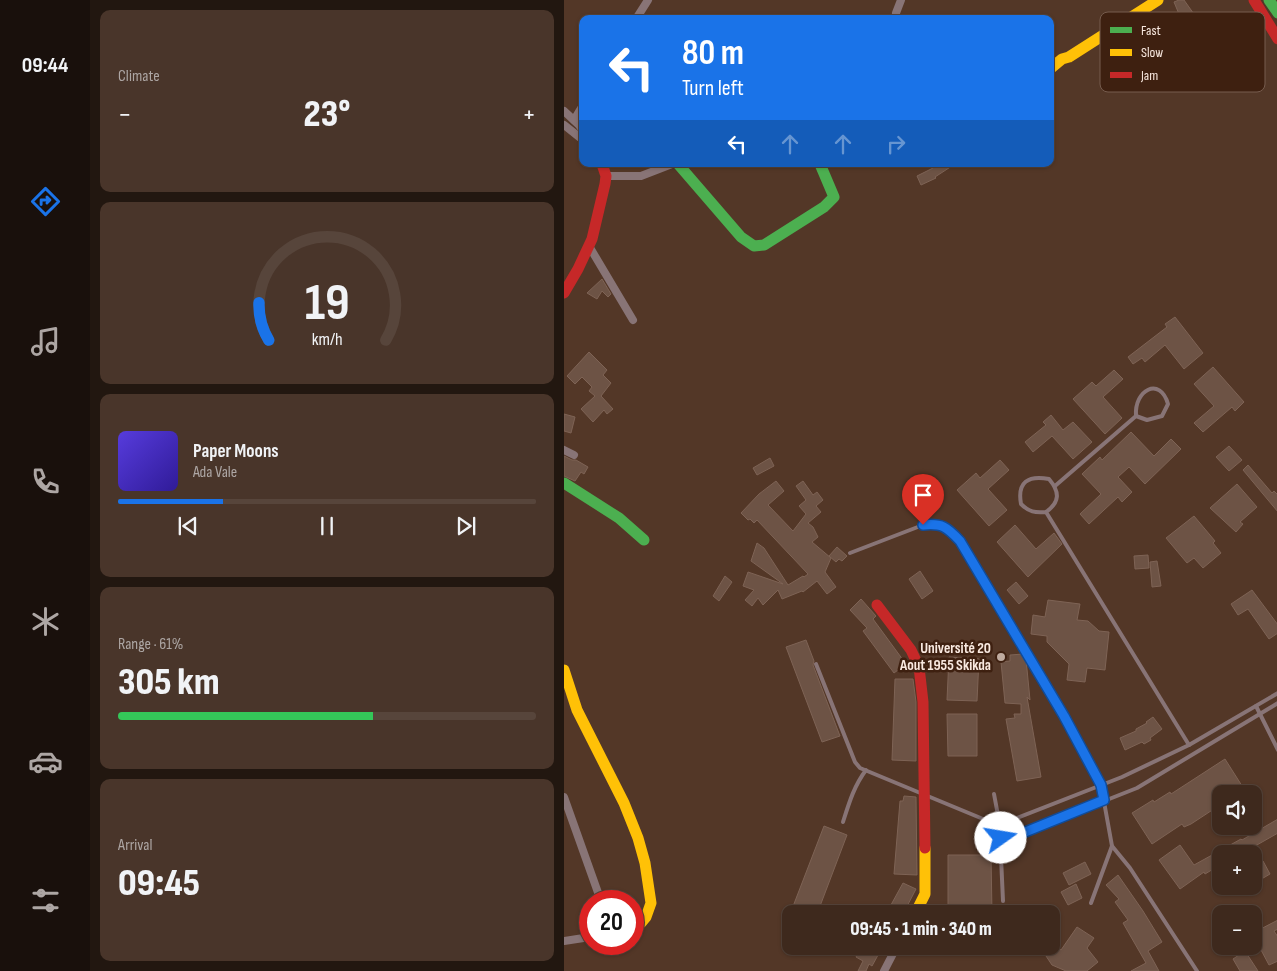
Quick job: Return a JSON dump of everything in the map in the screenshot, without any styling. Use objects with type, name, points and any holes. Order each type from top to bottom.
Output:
[{"type":"main road","points":[[1139,12],[1158,0]]},
{"type":"main road","points":[[1254,0],[1261,12]]},
{"type":"main road","points":[[1269,0],[1277,13]]},
{"type":"main road","points":[[1265,19],[1277,39]]},
{"type":"main road","points":[[1054,66],[1100,37]]},
{"type":"main road","points":[[564,293],[589,246],[600,212],[606,176],[603,167]]},
{"type":"main road","points":[[681,167],[741,237],[754,246],[764,245],[824,207],[834,197],[821,167]]},
{"type":"main road","points":[[564,483],[619,518],[644,540]]},
{"type":"main road","points":[[877,606],[911,650],[919,666],[923,702],[924,795],[924,894],[919,905]]},
{"type":"main road","points":[[564,670],[577,710],[624,803],[638,838],[651,895],[651,903],[644,919]]},
{"type":"street","points":[[639,15],[648,0]]},
{"type":"street","points":[[896,13],[901,0]]},
{"type":"street","points":[[564,111],[579,126]]},
{"type":"street","points":[[574,120],[579,112]]},
{"type":"street","points":[[564,125],[579,137]]},
{"type":"street","points":[[606,176],[641,176],[664,167]]},
{"type":"street","points":[[589,246],[633,320]]},
{"type":"street","points":[[564,450],[574,455]]},
{"type":"street","points":[[564,798],[598,890]]},
{"type":"street","points":[[564,941],[579,939]]},
{"type":"street","points":[[884,971],[892,955]]},
{"type":"lane","points":[[1055,486],[1136,416],[1137,401],[1148,389],[1158,390],[1166,396],[1168,404],[1162,416],[1147,420],[1136,416]]},
{"type":"lane","points":[[1040,477],[1049,479],[1055,486],[1058,497],[1054,506],[1046,512],[1035,513],[1028,511],[1021,504],[1021,488],[1029,479],[1040,477]]},
{"type":"lane","points":[[1046,512],[1189,745]]},
{"type":"lane","points":[[850,553],[923,525],[945,526],[960,541],[1064,716],[1101,785],[1112,846],[1130,868],[1197,971]]},
{"type":"lane","points":[[816,664],[855,762],[866,770],[1000,826]]},
{"type":"lane","points":[[1000,826],[1122,777],[1189,745],[1277,693]]},
{"type":"lane","points":[[1002,838],[1008,839],[1136,788],[1277,703]]},
{"type":"lane","points":[[1256,706],[1277,750]]},
{"type":"lane","points":[[843,822],[852,794],[866,770]]},
{"type":"lane","points":[[994,794],[1000,826],[998,829],[1002,838],[1000,857],[1003,901]]},
{"type":"lane","points":[[1091,903],[1112,846]]},
{"type":"building","points":[[1184,0],[1192,12],[1178,12],[1174,2]]},
{"type":"building","points":[[950,167],[936,178],[921,185],[917,176],[933,168]]},
{"type":"building","points":[[602,279],[611,294],[608,297],[602,291],[597,299],[587,293]]},
{"type":"building","points":[[1175,317],[1203,353],[1184,369],[1165,345],[1145,362],[1142,358],[1133,364],[1128,357],[1167,327],[1165,324]]},
{"type":"building","points":[[589,352],[607,370],[603,375],[611,383],[601,396],[613,409],[607,414],[604,410],[593,422],[581,409],[595,396],[589,391],[592,387],[582,377],[575,384],[567,376]]},
{"type":"building","points":[[1213,367],[1244,402],[1235,411],[1232,407],[1203,432],[1194,423],[1214,406],[1194,384]]},
{"type":"building","points":[[1114,370],[1123,379],[1103,397],[1122,418],[1105,434],[1073,399],[1092,382],[1096,386]]},
{"type":"building","points":[[564,414],[575,417],[571,433],[564,431]]},
{"type":"building","points":[[1051,415],[1063,430],[1073,422],[1092,442],[1073,459],[1052,436],[1033,452],[1025,442],[1046,425],[1043,422]]},
{"type":"building","points":[[1131,432],[1154,456],[1171,439],[1181,449],[1145,484],[1129,467],[1118,477],[1132,492],[1122,502],[1118,497],[1089,524],[1080,514],[1101,494],[1082,474],[1100,457],[1102,460]]},
{"type":"building","points":[[1229,446],[1242,460],[1229,471],[1216,457]]},
{"type":"building","points":[[564,456],[588,467],[584,474],[581,472],[575,481],[564,476]]},
{"type":"building","points":[[770,458],[774,466],[757,475],[753,468]]},
{"type":"building","points":[[1000,460],[1009,470],[988,489],[1007,510],[989,526],[957,490],[976,473],[980,478]]},
{"type":"building","points":[[1248,465],[1272,493],[1274,491],[1278,495],[1278,512],[1243,470]]},
{"type":"building","points":[[776,481],[784,491],[768,505],[793,531],[806,514],[799,506],[806,500],[796,486],[803,481],[813,495],[817,492],[823,500],[816,506],[821,512],[808,523],[813,527],[818,537],[812,542],[831,558],[825,572],[836,587],[827,594],[817,581],[803,592],[782,599],[778,590],[763,605],[758,598],[752,606],[745,600],[754,590],[743,586],[748,572],[783,584],[751,561],[757,543],[764,548],[788,585],[808,574],[757,520],[754,523],[741,513],[759,494]]},
{"type":"building","points":[[1237,484],[1257,507],[1240,522],[1243,524],[1236,532],[1210,508]]},
{"type":"building","points":[[1194,516],[1215,541],[1213,543],[1221,553],[1203,568],[1194,558],[1187,563],[1166,538]]},
{"type":"building","points":[[1015,525],[1036,549],[1054,533],[1062,544],[1028,577],[997,542]]},
{"type":"building","points":[[837,547],[847,556],[842,561],[839,559],[836,562],[829,556]]},
{"type":"building","points":[[1148,555],[1149,568],[1135,569],[1134,556]]},
{"type":"building","points":[[1157,561],[1161,586],[1152,587],[1150,562]]},
{"type":"building","points":[[920,571],[933,591],[922,599],[909,579]]},
{"type":"building","points":[[725,576],[732,582],[719,601],[713,596]]},
{"type":"building","points":[[1016,582],[1028,596],[1019,604],[1007,590]]},
{"type":"building","points":[[1252,590],[1278,625],[1278,633],[1269,639],[1248,609],[1238,615],[1231,604]]},
{"type":"building","points":[[861,599],[876,616],[873,619],[906,664],[894,673],[863,631],[867,628],[850,610]]},
{"type":"building","points":[[1048,600],[1080,604],[1077,620],[1088,621],[1099,631],[1109,632],[1105,670],[1087,668],[1085,682],[1067,680],[1069,664],[1047,642],[1047,636],[1031,634],[1033,615],[1045,617]]},
{"type":"building","points":[[806,640],[814,661],[813,665],[840,736],[822,742],[786,647]]},
{"type":"building","points":[[1023,654],[1026,659],[1030,700],[1027,697],[1041,777],[1017,781],[1006,719],[1015,718],[1014,714],[1021,714],[1021,704],[1005,703],[1001,662],[1010,661],[1010,655]]},
{"type":"building","points":[[949,657],[979,659],[977,701],[947,700]]},
{"type":"building","points":[[895,679],[913,679],[916,702],[916,761],[892,760]]},
{"type":"building","points":[[947,714],[977,714],[977,756],[948,756]]},
{"type":"building","points":[[1153,717],[1162,729],[1144,744],[1142,742],[1125,750],[1120,738],[1136,731],[1136,729]]},
{"type":"building","points":[[1225,759],[1241,785],[1212,785],[1212,810],[1191,824],[1184,827],[1182,824],[1152,844],[1132,813],[1153,800],[1154,802],[1170,792],[1171,794]]},
{"type":"building","points":[[904,796],[916,797],[917,875],[894,874],[900,801],[903,801]]},
{"type":"building","points":[[1278,819],[1278,833],[1257,845],[1230,845],[1251,835],[1262,835],[1262,828]]},
{"type":"building","points":[[824,826],[847,835],[820,905],[794,905]]},
{"type":"building","points":[[1180,845],[1194,865],[1212,855],[1212,870],[1205,874],[1204,872],[1180,889],[1159,860]]},
{"type":"building","points":[[948,855],[991,855],[992,905],[948,905]]},
{"type":"building","points":[[1085,862],[1091,874],[1069,885],[1063,873]]},
{"type":"building","points":[[1262,862],[1270,874],[1262,879]]},
{"type":"building","points":[[1118,875],[1162,942],[1148,951],[1159,971],[1131,971],[1146,963],[1123,923],[1128,920],[1115,902],[1119,899],[1106,885]]},
{"type":"building","points":[[903,883],[916,889],[908,905],[891,905]]},
{"type":"building","points":[[1076,884],[1082,898],[1068,905],[1061,892]]},
{"type":"building","points":[[1278,920],[1278,929],[1274,931],[1278,937],[1278,961],[1269,965],[1262,952],[1262,928]]},
{"type":"building","points":[[1077,927],[1094,938],[1087,948],[1098,962],[1087,971],[1066,971],[1052,965],[1046,956],[1060,955],[1061,950]]},
{"type":"building","points":[[857,955],[878,955],[872,966],[869,964],[866,971],[858,971],[863,961],[856,957]]},
{"type":"building","points":[[1239,955],[1248,955],[1258,971],[1240,971],[1233,959]]},
{"type":"traffic: fast","points":[[1269,0],[1278,13]]},
{"type":"traffic: fast","points":[[681,167],[741,237],[754,246],[764,245],[824,207],[834,197],[821,167]]},
{"type":"traffic: fast","points":[[564,483],[619,518],[644,540]]},
{"type":"traffic: slow","points":[[1139,12],[1158,0]]},
{"type":"traffic: slow","points":[[1054,66],[1100,37]]},
{"type":"traffic: slow","points":[[564,670],[577,710],[624,803],[638,838],[645,863],[651,903],[644,919]]},
{"type":"traffic: slow","points":[[920,905],[925,894],[925,848]]},
{"type":"traffic: jam","points":[[1254,0],[1261,12]]},
{"type":"traffic: jam","points":[[1265,18],[1278,39]]},
{"type":"traffic: jam","points":[[564,293],[592,239],[605,184],[606,176],[603,167]]},
{"type":"traffic: jam","points":[[877,605],[911,650],[919,667],[923,702],[925,848]]},
{"type":"place","name":"Université 20 Aout 1955 Skikda","points":[[1001,657]]},
{"type":"route","points":[[923,525],[945,526],[960,541],[1064,716],[1101,785],[1104,800],[1008,839],[1001,838]]}]
